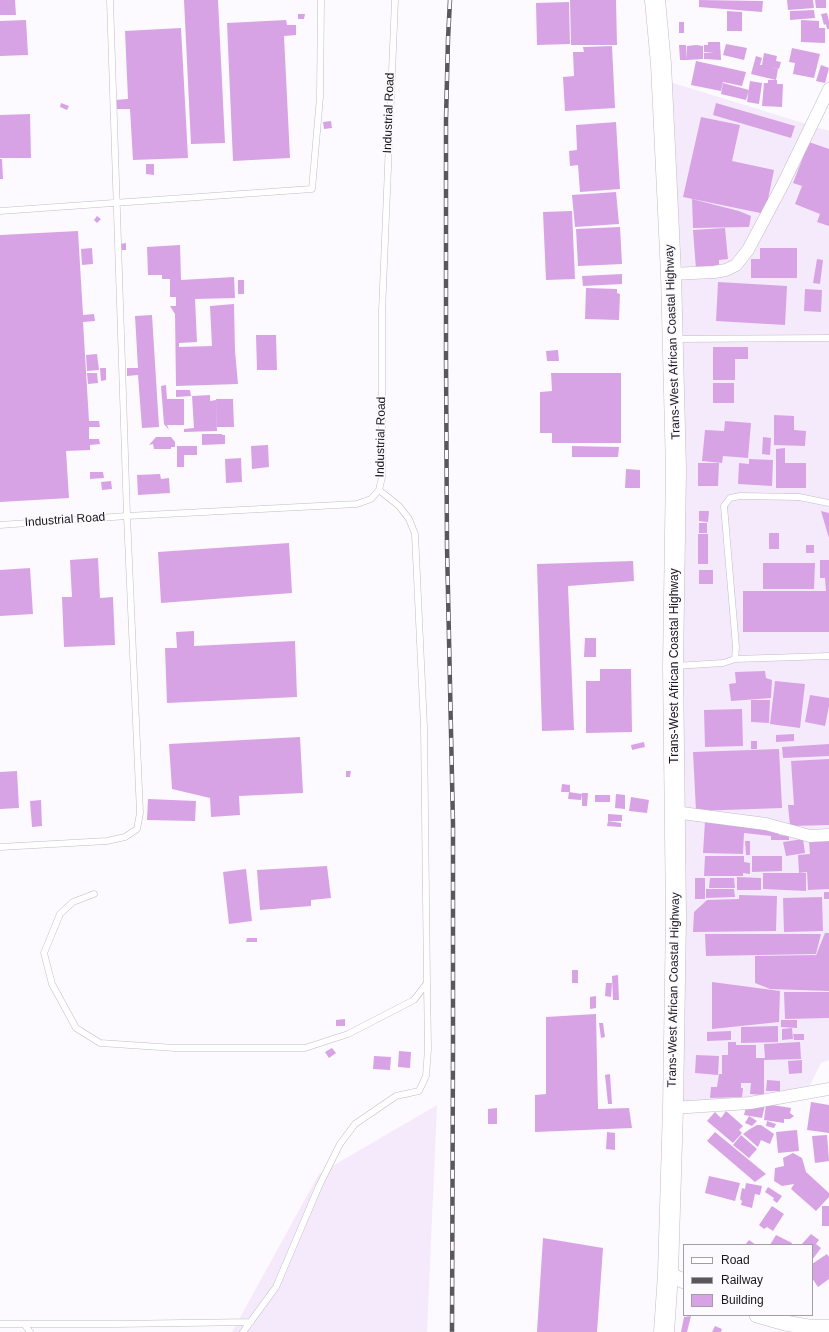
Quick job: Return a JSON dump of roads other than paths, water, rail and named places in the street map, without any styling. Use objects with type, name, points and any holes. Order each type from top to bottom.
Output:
[{"type":"highway","name":"Trans-West African Coastal Highway","points":[[655,0],[662,64],[671,274],[676,469],[673,666],[676,917],[673,1108],[676,1277],[664,1332]]},
{"type":"street","points":[[671,274],[714,272],[726,270],[736,265],[748,250],[784,182],[829,89]]},
{"type":"street","points":[[674,812],[766,824],[810,836],[829,835]]},
{"type":"street","points":[[673,1108],[750,1103],[829,1089]]},
{"type":"street","points":[[760,1316],[785,1323],[808,1327],[829,1327]]},
{"type":"lane","points":[[0,847],[107,841],[125,837],[137,830],[140,813],[127,516],[110,0]]},
{"type":"lane","points":[[0,212],[312,189],[320,97],[321,0]]},
{"type":"lane","name":"Industrial Road","points":[[0,525],[127,516],[357,504],[371,499],[379,490],[382,477],[382,311],[395,0]]},
{"type":"lane","points":[[673,339],[829,338]]},
{"type":"lane","points":[[243,1332],[276,1287],[318,1186],[340,1144],[355,1124],[396,1096],[418,1091],[426,1076],[428,1049],[424,728],[415,534],[409,519],[399,506],[379,490]]},
{"type":"lane","points":[[735,659],[736,647],[724,506],[730,498],[740,496],[799,497],[829,503]]},
{"type":"lane","points":[[673,666],[723,663],[735,659],[829,656]]},
{"type":"lane","points":[[94,894],[73,902],[60,914],[44,953],[52,984],[76,1028],[100,1043],[175,1048],[305,1048],[348,1034],[414,1000],[427,983]]},
{"type":"lane","points":[[0,1324],[251,1322]]},
{"type":"lane","points":[[24,1324],[30,1332]]},
{"type":"lane","points":[[115,1332],[116,1324]]},
{"type":"railway","points":[[450,0],[446,119],[446,358],[447,546],[453,824],[452,1332]]}]
